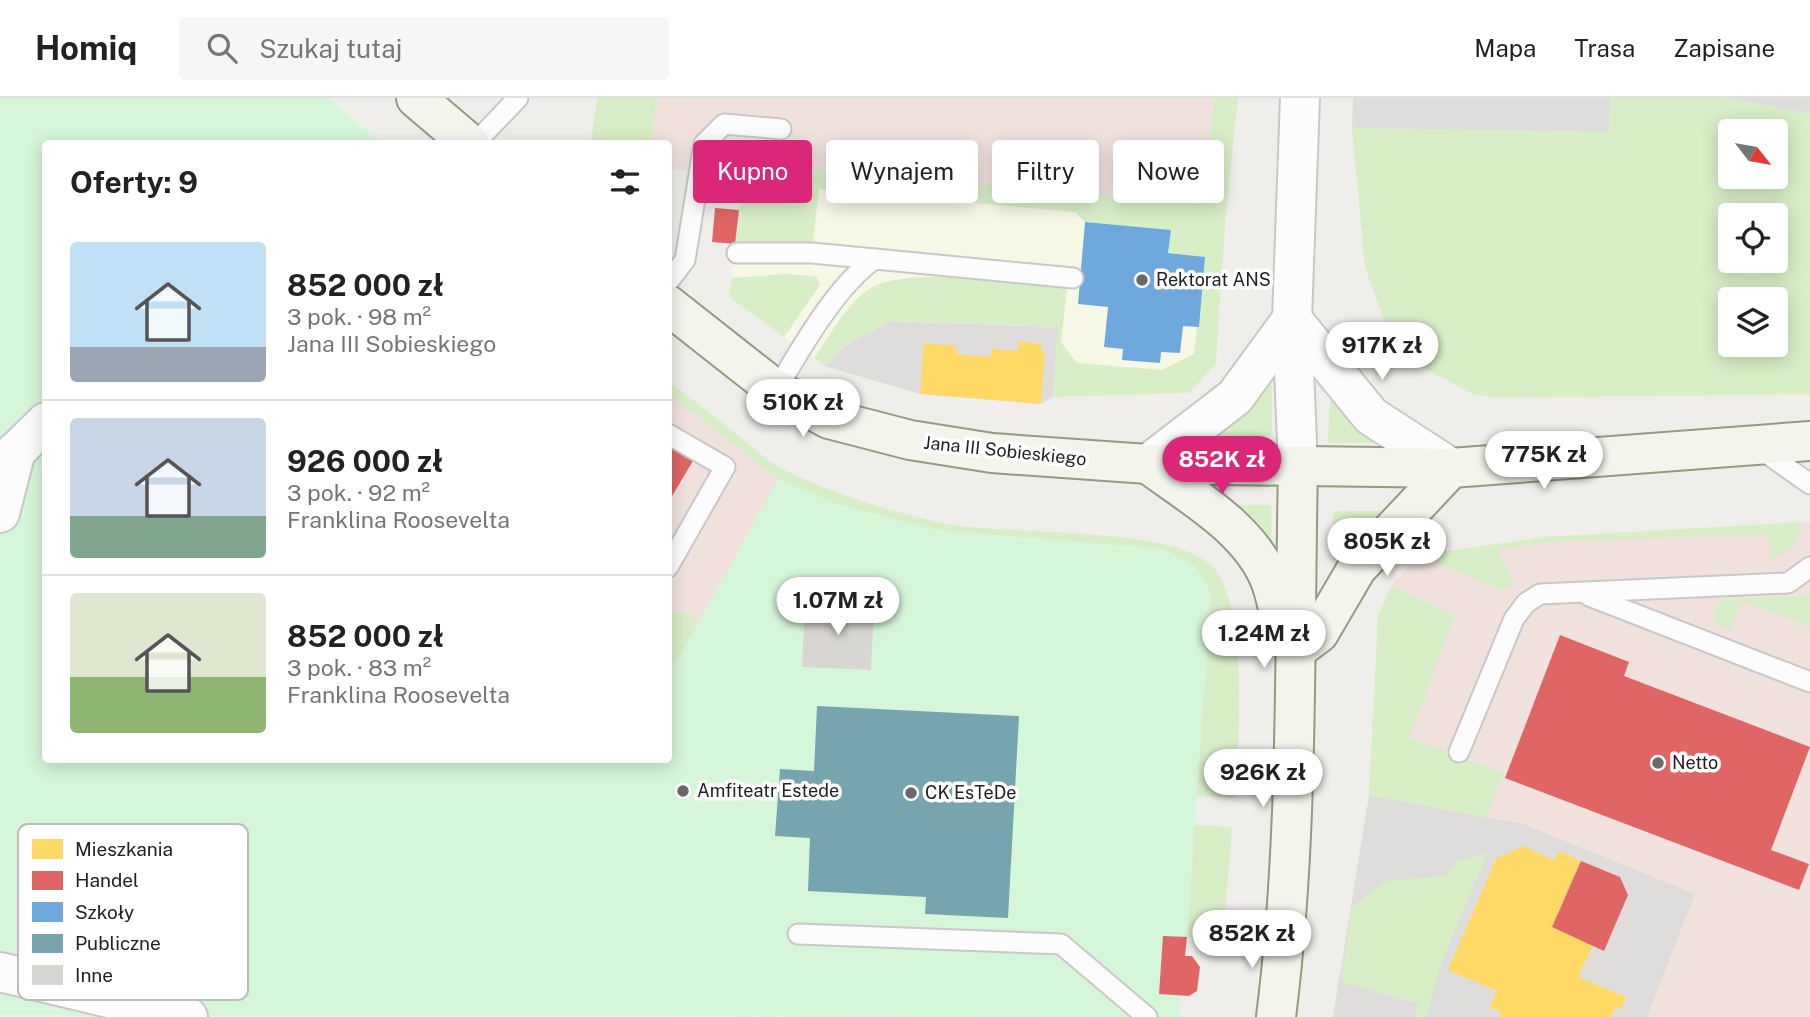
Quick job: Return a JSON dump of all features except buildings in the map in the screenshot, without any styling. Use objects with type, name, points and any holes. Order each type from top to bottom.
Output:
[{"type":"street","points":[[416,98],[467,140]]},
{"type":"street","points":[[1276,1017],[1289,902],[1298,468],[1292,319],[1300,98]]},
{"type":"street","name":"Jana III Sobieskiego","points":[[672,308],[776,390],[829,419],[910,440],[992,453],[1148,464],[1451,468],[1613,457],[1752,443],[1808,442]]},
{"type":"street","points":[[1292,319],[1235,397],[1148,464],[1228,524],[1250,547],[1269,579],[1284,633],[1295,651]]},
{"type":"street","points":[[1292,319],[1371,415],[1451,468],[1357,568],[1319,633],[1295,651]]},
{"type":"street","points":[[0,513],[8,459],[42,426]]},
{"type":"street","points":[[0,972],[18,976]]},
{"type":"street","points":[[117,1000],[188,1017]]},
{"type":"lane","points":[[476,140],[518,98]]},
{"type":"lane","points":[[672,277],[685,260],[704,144],[724,124],[781,130]]},
{"type":"lane","points":[[737,253],[812,253],[1073,278]]},
{"type":"lane","points":[[776,390],[800,348],[859,269],[875,259]]},
{"type":"lane","points":[[672,436],[725,467],[672,560]]},
{"type":"lane","points":[[1752,443],[1810,484]]},
{"type":"lane","points":[[1459,752],[1514,619],[1526,603],[1540,594],[1788,583],[1810,567]]},
{"type":"lane","points":[[1581,593],[1810,682]]},
{"type":"lane","points":[[797,934],[1061,944],[1147,1017]]},
{"type":"shaded area","points":[[657,98],[1238,98],[1226,212],[1099,202],[1099,140],[992,140],[992,194],[978,193],[978,140],[826,140],[826,181],[812,180],[812,140],[693,140],[693,171],[672,169],[672,140],[652,140]]},
{"type":"shaded area","points":[[1353,98],[1610,98],[1609,132],[1352,128]]},
{"type":"shaded area","points":[[1726,98],[1810,98],[1810,114],[1731,99]]},
{"type":"shaded area","points":[[812,179],[826,181],[826,203],[978,203],[978,192],[992,194],[992,203],[1099,202],[1226,212],[1216,364],[1189,393],[1053,397],[1058,327],[891,321],[844,346],[824,366],[729,297],[740,203],[812,203]]},
{"type":"shaded area","points":[[891,321],[1059,327],[1053,397],[1041,404],[920,394],[824,366],[844,346]]},
{"type":"shaded area","points":[[672,386],[778,479],[675,666],[672,666]]},
{"type":"shaded area","points":[[1810,522],[1810,1017],[1647,1017],[1695,894],[1524,824],[1369,795],[1378,617],[1391,586],[1420,555],[1546,537]]},
{"type":"shaded area","points":[[1369,795],[1524,824],[1696,894],[1693,901],[1793,1017],[1333,1017]]},
{"type":"green space","points":[[0,98],[329,98],[378,140],[42,140],[42,763],[672,763],[672,665],[675,665],[778,479],[840,505],[935,530],[1164,549],[1196,567],[1211,593],[1187,937],[1163,937],[1159,993],[1181,996],[1180,1017],[0,1015]]},
{"type":"green space","points":[[597,98],[657,98],[651,140],[591,140]]},
{"type":"green space","points":[[1214,98],[1238,98],[1226,212],[1216,364],[1189,393],[1053,397],[1058,327],[891,321],[844,346],[824,366],[814,358],[844,314],[866,291],[883,283],[933,277],[1067,288],[1061,342],[1077,363],[1162,370],[1194,354],[1205,257],[1168,253],[1170,230],[1085,222],[1075,212],[975,203],[978,203],[978,184],[992,185],[992,203],[1099,203],[1099,195],[1113,196],[1113,203],[1224,203],[1224,140],[1210,140]]},
{"type":"green space","points":[[1610,98],[1726,98],[1810,114],[1810,394],[1494,398],[1471,393],[1420,366],[1385,322],[1365,268],[1352,128],[1609,132]]},
{"type":"green space","points":[[812,169],[826,170],[826,190],[819,189],[813,242],[735,244],[740,203],[812,203]]},
{"type":"green space","points":[[786,274],[816,276],[820,285],[784,337],[729,297],[732,278]]},
{"type":"green space","points":[[672,384],[773,463],[815,484],[855,499],[937,522],[1122,537],[1159,543],[1190,552],[1211,565],[1223,584],[1232,610],[1237,641],[1239,711],[1235,798],[1196,796],[1211,593],[1164,549],[935,530],[839,505],[778,479],[672,396]]},
{"type":"green space","points":[[1266,385],[1272,385],[1272,436],[1219,435],[1255,402]]},
{"type":"green space","points":[[1336,400],[1349,422],[1378,438],[1377,443],[1328,443],[1330,401]]},
{"type":"green space","points":[[1233,505],[1271,505],[1272,548]]},
{"type":"green space","points":[[1333,511],[1381,511],[1380,520],[1361,532],[1343,558],[1333,560]]},
{"type":"green space","points":[[1799,522],[1800,533],[1794,542],[1784,552],[1770,559],[1769,534],[1549,542],[1497,550],[1514,583],[1504,591],[1420,555],[1546,537]]},
{"type":"green space","points":[[1391,586],[1455,615],[1409,738],[1504,773],[1486,817],[1369,795],[1378,617]]},
{"type":"green space","points":[[1810,596],[1810,627],[1743,601],[1729,632],[1714,620],[1714,609],[1723,599]]},
{"type":"green space","points":[[672,612],[692,614],[697,625],[675,666],[672,666]]},
{"type":"green space","points":[[1194,825],[1232,827],[1223,939],[1187,937]]},
{"type":"green space","points":[[1488,852],[1442,961],[1426,1017],[1415,1017],[1419,1004],[1341,982],[1352,907],[1386,881],[1445,876],[1455,863]]},
{"type":"place","name":"Rektorat ANS","points":[[1142,280]]},
{"type":"place","name":"Netto","points":[[1658,763]]},
{"type":"place","name":"Amfiteatr Estede","points":[[683,791]]},
{"type":"place","name":"CK EsTeDe","points":[[911,793]]}]
